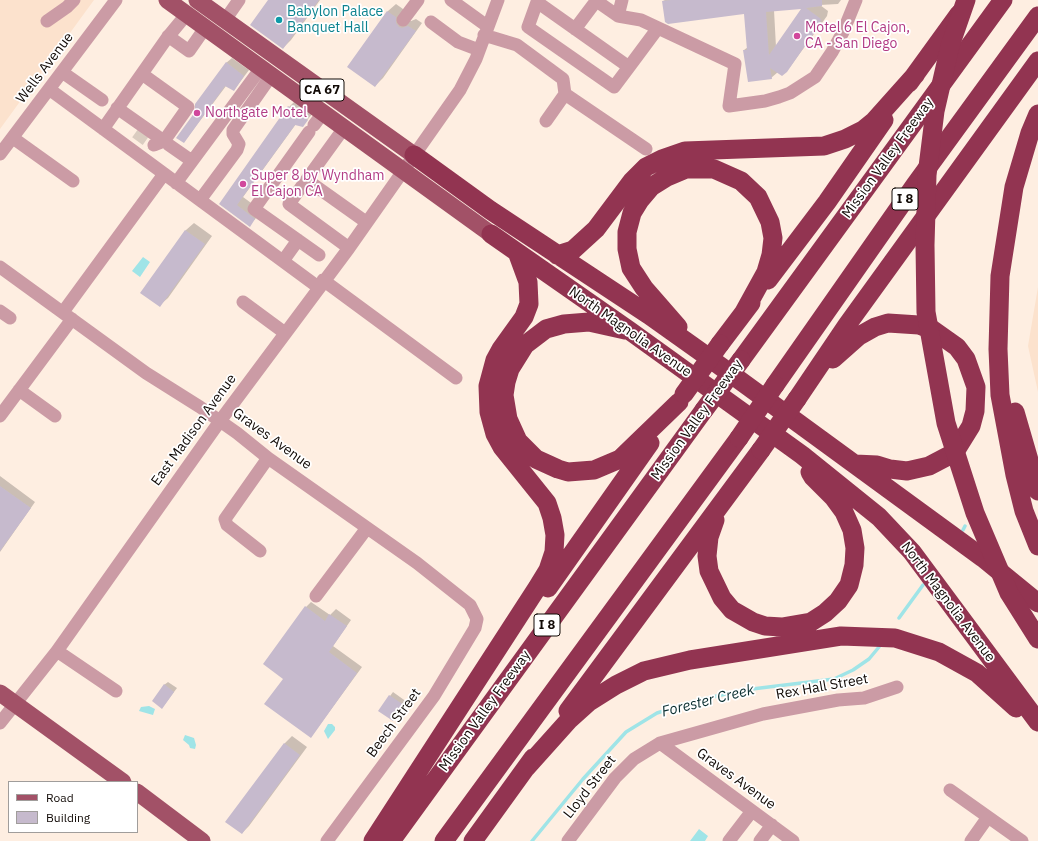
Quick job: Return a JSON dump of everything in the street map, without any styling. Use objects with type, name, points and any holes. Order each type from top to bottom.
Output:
[{"type":"highway","points":[[966,0],[950,46],[934,119],[927,175],[925,245],[926,312],[946,423],[975,513],[1009,593],[1038,639]]},
{"type":"highway","points":[[373,841],[406,788],[681,398],[827,202],[969,0]]},
{"type":"highway","name":"Mission Valley Freeway","points":[[391,841],[1003,0]]},
{"type":"highway","name":"I 8","points":[[444,841],[738,438],[915,185],[1038,16]]},
{"type":"highway","points":[[473,841],[742,476],[810,382],[847,325],[1038,61]]},
{"type":"highway","points":[[557,255],[574,250],[596,229],[632,182],[646,167],[662,159],[685,151],[824,146],[845,139],[864,130],[874,121],[916,74]]},
{"type":"highway","points":[[1038,114],[1030,133],[1014,187],[1000,276],[998,349],[1000,395],[1015,475],[1024,511],[1038,546]]},
{"type":"highway","name":"North Magnolia Avenue","points":[[414,155],[557,255],[638,308],[701,352],[983,558],[1038,603]]},
{"type":"highway","points":[[701,352],[644,288],[631,268],[627,249],[627,232],[632,213],[640,200],[651,187],[667,177],[686,169],[700,168],[714,169],[741,181],[749,187],[764,208],[770,222],[773,238],[771,255],[766,272],[744,312]]},
{"type":"highway","name":"North Magnolia Avenue","points":[[491,234],[630,330],[802,455],[867,507],[912,552],[1038,722]]},
{"type":"highway","points":[[454,719],[548,570],[554,552],[555,535],[552,518],[547,503],[502,447],[495,434],[489,412],[488,386],[495,360],[524,317],[529,304],[528,282],[517,252]]},
{"type":"highway","points":[[630,330],[588,322],[564,324],[546,329],[525,346],[510,369],[504,395],[508,419],[518,441],[536,459],[552,467],[568,472],[594,470],[620,459],[681,398]]},
{"type":"highway","points":[[810,382],[859,336],[874,327],[888,323],[906,323],[933,330],[957,347],[966,359],[976,386],[975,412],[966,436],[950,455],[929,466],[907,470],[890,469],[877,465],[854,464]]},
{"type":"highway","points":[[998,349],[1038,491]]},
{"type":"highway","points":[[742,476],[713,524],[709,537],[707,556],[709,572],[714,585],[732,610],[753,622],[765,626],[782,627],[811,622],[825,613],[838,601],[849,585],[854,565],[855,548],[852,530],[844,512],[833,497],[813,477],[802,455]]},
{"type":"highway","points":[[983,558],[1038,597]]},
{"type":"highway","points":[[526,768],[569,720],[589,702],[616,685],[644,671],[690,660],[841,636],[895,638],[924,646],[950,657],[977,673],[1038,728]]},
{"type":"main road","name":"North Magnolia Avenue","points":[[167,0],[266,72],[315,123],[344,128],[491,234]]},
{"type":"main road","name":"North Magnolia Avenue","points":[[197,0],[414,155]]},
{"type":"main road","points":[[0,693],[123,781]]},
{"type":"main road","points":[[138,793],[202,841]]},
{"type":"street","points":[[47,21],[67,7],[74,0]]},
{"type":"street","name":"Wells Avenue","points":[[0,154],[116,0]]},
{"type":"street","points":[[225,20],[240,0]]},
{"type":"street","points":[[403,20],[418,0]]},
{"type":"street","points":[[451,0],[486,30],[512,42],[560,76],[565,83],[565,94],[546,121]]},
{"type":"street","name":"East Madison Avenue","points":[[0,723],[57,651],[220,421],[349,248],[460,90],[479,50],[498,0]]},
{"type":"street","points":[[575,29],[595,0],[618,16],[641,20],[735,64],[729,106],[744,105],[765,101],[790,93],[815,77],[832,52],[843,32],[856,0]]},
{"type":"street","points":[[618,16],[622,0]]},
{"type":"street","points":[[629,67],[537,2],[528,27],[614,87],[629,67],[658,28]]},
{"type":"street","points":[[103,129],[120,110],[168,36],[186,14]]},
{"type":"street","points":[[431,22],[458,42],[479,50]]},
{"type":"street","points":[[168,36],[189,51],[205,28]]},
{"type":"street","points":[[62,72],[102,100]]},
{"type":"street","points":[[176,183],[192,161],[266,72]]},
{"type":"street","points":[[200,200],[237,150],[239,144],[233,134],[233,130],[266,72]]},
{"type":"street","points":[[142,74],[188,107],[162,144]]},
{"type":"street","points":[[49,89],[283,261],[321,284],[456,378]]},
{"type":"street","points":[[565,94],[646,149]]},
{"type":"street","points":[[120,110],[162,144],[192,161]]},
{"type":"street","points":[[120,110],[125,125],[136,132]]},
{"type":"street","points":[[315,123],[254,209],[319,255]]},
{"type":"street","points":[[344,128],[289,204],[349,248]]},
{"type":"street","points":[[13,138],[73,181]]},
{"type":"street","points":[[0,416],[164,174]]},
{"type":"street","points":[[307,180],[366,222]]},
{"type":"street","points":[[283,261],[298,240]]},
{"type":"street","name":"Graves Avenue","points":[[0,267],[146,373],[220,421],[268,458],[417,563],[470,605],[476,619]]},
{"type":"street","points":[[243,302],[285,333]]},
{"type":"street","points":[[19,390],[55,416]]},
{"type":"street","points":[[260,551],[227,525],[225,519],[268,458]]},
{"type":"street","points":[[316,596],[367,528]]},
{"type":"street","name":"Beech Street","points":[[327,841],[434,696],[475,628],[476,619]]},
{"type":"street","points":[[57,651],[116,691]]},
{"type":"street","name":"Rex Hall Street","points":[[660,743],[763,714],[838,700],[864,698],[897,687]]},
{"type":"street","name":"Graves Avenue","points":[[660,743],[793,841]]},
{"type":"street","name":"Lloyd Street","points":[[568,841],[615,778],[634,759],[660,743]]},
{"type":"street","points":[[950,790],[1022,841]]},
{"type":"street","points":[[729,841],[752,811]]},
{"type":"street","points":[[971,841],[988,817]]},
{"type":"street","points":[[760,841],[772,825]]},
{"type":"shaded area","points":[[0,0],[94,0],[0,129]]},
{"type":"shaded area","points":[[1038,287],[1038,392],[1028,346]]},
{"type":"water","points":[[143,257],[150,262],[140,277],[132,271]]},
{"type":"water","points":[[149,706],[155,709],[153,715],[139,711],[141,707]]},
{"type":"water","points":[[328,724],[332,724],[335,727],[335,730],[328,739],[324,731]]},
{"type":"water","points":[[185,735],[194,738],[196,745],[195,749],[190,748],[189,745],[183,740]]},
{"type":"water","points":[[699,829],[708,836],[705,841],[690,841]]},
{"type":"building","name":"Babylon Palace Banquet Hall","points":[[268,0],[319,0],[283,49],[250,25]]},
{"type":"building","name":"Motel 6 El Cajon, CA - San Diego","points":[[822,0],[822,6],[806,8],[821,19],[820,24],[787,72],[782,76],[770,68],[772,79],[748,82],[743,50],[747,50],[744,14],[668,24],[665,22],[662,1]],"holes":[[[801,9],[769,55],[766,12]]]},
{"type":"building","points":[[387,11],[396,17],[396,23],[399,27],[402,28],[408,26],[416,31],[375,87],[347,67]]},
{"type":"building","name":"Northgate Motel","points":[[226,62],[244,76],[234,91],[225,86],[184,143],[176,138],[195,112],[195,104]]},
{"type":"building","name":"Super 8 by Wyndham El Cajon CA","points":[[288,106],[308,120],[303,127],[295,125],[237,205],[255,219],[250,227],[219,204]]},
{"type":"building","points":[[185,230],[205,244],[160,307],[140,293]]},
{"type":"building","points":[[0,486],[31,508],[0,551]]},
{"type":"building","points":[[305,606],[325,621],[329,614],[347,626],[329,652],[357,673],[311,738],[264,704],[283,679],[263,664]]},
{"type":"building","points":[[164,684],[174,692],[162,709],[152,701]]},
{"type":"building","points":[[389,695],[404,705],[393,721],[378,711]]},
{"type":"building","points":[[284,743],[300,755],[242,834],[225,822]]},
{"type":"waterway","name":"Forester Creek","points":[[963,530],[965,526]]},
{"type":"waterway","name":"Forester Creek","points":[[899,618],[923,585]]},
{"type":"waterway","name":"Forester Creek","points":[[532,841],[583,779],[626,732],[657,713],[699,700],[744,690],[834,679],[853,670],[869,659],[879,647]]},
{"type":"tunnel","points":[[136,132],[154,145]]},
{"type":"place","name":"Babylon Palace Banquet Hall","points":[[279,20]]},
{"type":"place","name":"Motel 6 El Cajon, CA - San Diego","points":[[797,36]]},
{"type":"place","name":"Northgate Motel","points":[[197,113]]},
{"type":"place","name":"Super 8 by Wyndham El Cajon CA","points":[[243,184]]}]
